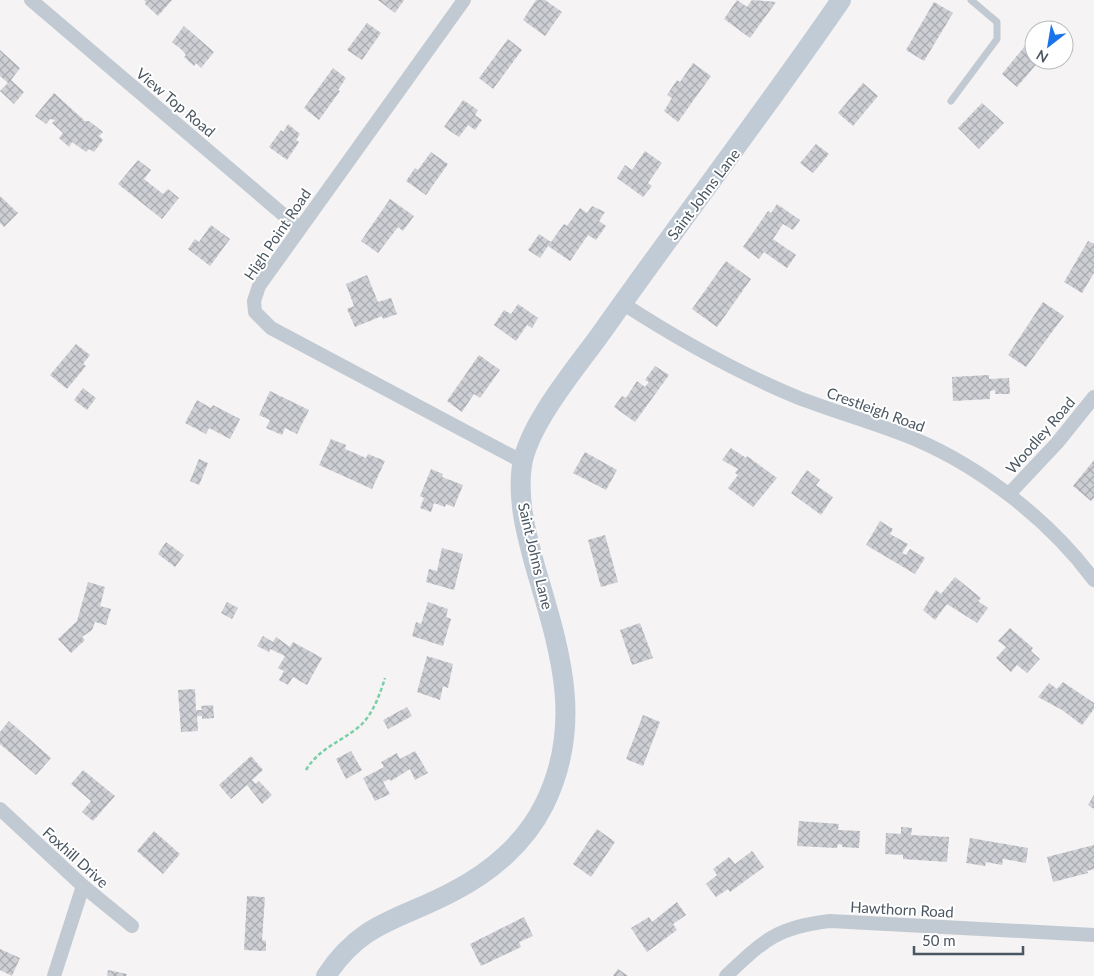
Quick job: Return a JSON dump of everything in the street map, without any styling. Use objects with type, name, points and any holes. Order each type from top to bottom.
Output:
[{"type":"street","name":"View Top Road","points":[[31,0],[299,228]]},
{"type":"street","name":"High Point Road","points":[[464,0],[259,286],[254,301],[255,312],[260,320],[309,349],[396,393],[523,462]]},
{"type":"street","name":"Saint Johns Lane","points":[[326,976],[349,947],[372,929],[453,892],[506,856],[544,805],[566,740],[566,708],[564,674],[524,520],[521,480],[523,462],[533,434],[547,410],[622,303],[762,113],[841,0]]},
{"type":"street","name":"Crestleigh Road","points":[[622,303],[714,360],[801,398],[918,440],[1009,494],[1043,524],[1094,580]]},
{"type":"street","name":"Woodley Road","points":[[1009,494],[1057,442],[1094,397]]},
{"type":"street","name":"Foxhill Drive","points":[[0,809],[83,886],[132,926]]},
{"type":"street","points":[[54,976],[83,886]]},
{"type":"street","name":"Hawthorn Road","points":[[726,976],[754,950],[776,934],[801,924],[830,921],[1094,935]]},
{"type":"lane","points":[[951,102],[997,39],[997,22],[971,0]]},
{"type":"path","points":[[306,770],[320,753],[361,725],[372,710],[385,678]]},
{"type":"building","points":[[144,0],[172,0],[158,16],[145,4]]},
{"type":"building","points":[[378,0],[404,0],[395,13]]},
{"type":"building","points":[[536,0],[545,0],[562,12],[545,36],[523,20]]},
{"type":"building","points":[[737,0],[747,7],[752,0],[776,2],[750,38],[724,19]]},
{"type":"building","points":[[934,2],[953,13],[924,61],[906,50]]},
{"type":"building","points":[[367,23],[381,33],[362,60],[347,50]]},
{"type":"building","points":[[184,26],[214,52],[201,68],[196,63],[194,66],[184,57],[186,55],[182,50],[172,42]]},
{"type":"building","points":[[508,39],[522,50],[493,89],[479,78]]},
{"type":"building","points":[[1024,47],[1024,70],[1031,70],[1017,87],[1002,74]]},
{"type":"building","points":[[0,50],[20,68],[11,80],[24,92],[14,104],[0,91],[8,83],[0,76]]},
{"type":"building","points":[[693,63],[711,76],[678,122],[664,111],[672,98],[667,95],[677,80],[680,82]]},
{"type":"building","points":[[333,68],[346,78],[338,90],[340,91],[319,120],[304,108]]},
{"type":"building","points":[[863,83],[878,96],[853,126],[838,113]]},
{"type":"building","points":[[54,93],[85,121],[89,121],[103,132],[99,136],[103,140],[94,152],[89,149],[86,152],[72,142],[69,147],[59,138],[63,133],[52,123],[55,120],[50,119],[46,124],[35,116]]},
{"type":"building","points":[[463,100],[478,110],[475,115],[482,120],[475,130],[468,125],[459,137],[444,127]]},
{"type":"building","points":[[982,103],[1004,123],[979,149],[958,128]]},
{"type":"building","points":[[288,124],[300,134],[296,140],[299,142],[287,160],[269,147],[281,130],[283,132]]},
{"type":"building","points":[[816,144],[829,154],[813,173],[800,163]]},
{"type":"building","points":[[645,151],[662,163],[648,183],[652,186],[643,197],[617,178],[625,165],[632,170]]},
{"type":"building","points":[[431,152],[448,164],[426,195],[406,181],[415,168],[418,170]]},
{"type":"building","points":[[138,160],[151,170],[144,179],[163,194],[168,189],[179,198],[162,219],[118,184]]},
{"type":"building","points":[[0,196],[18,213],[4,227],[0,223]]},
{"type":"building","points":[[390,199],[414,216],[403,231],[398,227],[378,253],[361,241]]},
{"type":"building","points":[[777,204],[800,220],[793,230],[783,224],[773,239],[796,255],[787,268],[764,252],[759,259],[743,247],[768,211],[771,213]]},
{"type":"building","points":[[592,206],[605,212],[599,221],[606,226],[596,240],[588,235],[570,261],[548,246],[540,258],[528,250],[539,234],[551,242],[564,224],[567,226],[580,208],[587,213]]},
{"type":"building","points":[[211,225],[230,239],[210,266],[188,249],[195,239],[199,242]]},
{"type":"building","points":[[1088,241],[1094,244],[1094,273],[1082,293],[1064,282]]},
{"type":"building","points":[[726,261],[751,279],[717,327],[692,309]]},
{"type":"building","points":[[367,275],[378,302],[391,298],[397,314],[383,319],[382,316],[355,327],[347,309],[354,306],[346,284]]},
{"type":"building","points":[[1043,302],[1064,316],[1026,367],[1008,355]]},
{"type":"building","points":[[518,304],[538,318],[532,328],[527,325],[516,341],[494,325],[504,310],[511,314]]},
{"type":"building","points":[[76,344],[90,355],[83,364],[86,366],[67,389],[50,375]]},
{"type":"building","points":[[479,355],[500,370],[480,398],[474,394],[462,412],[447,401]]},
{"type":"building","points":[[655,366],[669,375],[635,422],[614,407],[622,396],[626,398],[637,381],[645,387],[649,382],[645,380]]},
{"type":"building","points":[[989,375],[989,379],[1009,378],[1010,394],[995,394],[995,390],[990,391],[990,399],[953,401],[952,377]]},
{"type":"building","points":[[83,388],[96,398],[87,410],[74,400]]},
{"type":"building","points":[[270,391],[309,410],[297,434],[285,428],[282,435],[266,428],[270,420],[259,415]]},
{"type":"building","points":[[197,400],[211,408],[213,405],[240,419],[230,439],[209,428],[206,434],[185,423]]},
{"type":"building","points":[[331,439],[346,445],[345,449],[366,458],[368,454],[385,461],[372,489],[319,465]]},
{"type":"building","points":[[731,448],[746,458],[747,456],[777,478],[753,507],[728,488],[738,475],[735,473],[738,469],[722,460]]},
{"type":"building","points":[[585,452],[617,470],[606,490],[573,473]]},
{"type":"building","points":[[199,459],[208,463],[199,485],[190,481]]},
{"type":"building","points":[[1094,460],[1094,498],[1091,501],[1073,486]]},
{"type":"building","points":[[431,469],[443,474],[442,477],[463,485],[454,507],[446,504],[445,507],[434,503],[431,512],[420,508],[424,498],[420,496]]},
{"type":"building","points":[[807,470],[820,480],[816,485],[833,497],[821,515],[791,493]]},
{"type":"building","points":[[880,521],[893,529],[890,534],[908,544],[902,553],[906,555],[910,549],[925,558],[915,574],[866,545]]},
{"type":"building","points":[[605,535],[618,582],[601,587],[588,540]]},
{"type":"building","points":[[166,542],[184,555],[175,567],[158,554]]},
{"type":"building","points":[[442,548],[463,554],[454,590],[426,582],[429,569],[437,571]]},
{"type":"building","points":[[955,577],[981,598],[978,601],[988,608],[977,623],[947,604],[935,620],[923,610],[936,590],[941,594]]},
{"type":"building","points":[[88,582],[105,587],[100,606],[111,609],[106,625],[95,622],[92,630],[82,637],[85,640],[71,653],[58,639],[77,621]]},
{"type":"building","points":[[227,602],[238,608],[232,619],[221,613]]},
{"type":"building","points":[[428,602],[448,609],[446,617],[451,619],[443,646],[412,636],[416,622],[421,624]]},
{"type":"building","points":[[640,623],[653,658],[632,665],[620,630]]},
{"type":"building","points":[[1010,628],[1033,648],[1031,651],[1040,659],[1027,673],[1017,665],[1011,672],[996,658],[1006,647],[998,641]]},
{"type":"building","points":[[263,636],[273,642],[276,637],[290,647],[293,642],[322,658],[307,685],[293,677],[288,685],[279,680],[284,671],[278,668],[285,656],[270,649],[269,652],[257,646]]},
{"type":"building","points":[[427,656],[453,664],[448,688],[443,686],[440,700],[417,692]]},
{"type":"building","points":[[1063,682],[1094,703],[1094,709],[1082,725],[1062,710],[1038,697],[1049,683],[1057,689]]},
{"type":"building","points":[[195,689],[196,710],[202,710],[201,706],[213,705],[214,718],[202,719],[202,716],[197,716],[198,731],[181,732],[178,690]]},
{"type":"building","points":[[407,707],[412,716],[388,729],[383,720]]},
{"type":"building","points":[[643,715],[660,722],[643,766],[626,759]]},
{"type":"building","points":[[9,721],[51,758],[36,775],[0,744],[0,732]]},
{"type":"building","points":[[351,751],[362,770],[346,779],[336,759]]},
{"type":"building","points":[[415,751],[428,773],[415,780],[410,769],[391,781],[390,779],[383,782],[390,794],[375,801],[363,778],[384,767],[381,762],[397,753],[400,759]]},
{"type":"building","points":[[251,756],[263,770],[252,780],[256,784],[259,781],[272,795],[262,804],[247,785],[231,799],[219,785]]},
{"type":"building","points":[[83,770],[115,796],[93,821],[82,812],[91,801],[71,784]]},
{"type":"building","points":[[1094,795],[1094,809],[1088,805]]},
{"type":"building","points":[[799,821],[839,824],[838,830],[860,831],[859,848],[842,847],[842,845],[838,844],[837,848],[797,846]]},
{"type":"building","points":[[901,827],[912,828],[911,835],[949,837],[947,862],[903,859],[903,855],[885,854],[886,833],[901,834]]},
{"type":"building","points":[[597,829],[615,842],[591,877],[573,864]]},
{"type":"building","points":[[154,831],[180,854],[163,874],[137,851]]},
{"type":"building","points":[[970,838],[1028,848],[1026,863],[1003,859],[1002,865],[986,862],[985,866],[966,863]]},
{"type":"building","points":[[1094,845],[1094,869],[1087,871],[1088,873],[1053,882],[1047,857]]},
{"type":"building","points":[[752,851],[764,867],[730,892],[728,889],[716,897],[706,884],[717,875],[713,869],[729,857],[735,864]]},
{"type":"building","points":[[247,896],[265,897],[262,940],[266,941],[266,951],[244,950]]},
{"type":"building","points":[[677,902],[686,915],[673,924],[677,930],[647,952],[631,928],[649,917],[652,922]]},
{"type":"building","points":[[524,917],[533,936],[519,942],[521,947],[481,966],[470,944]]},
{"type":"building","points":[[0,949],[20,958],[12,976],[0,970]]},
{"type":"building","points":[[618,969],[628,976],[613,976]]},
{"type":"building","points":[[108,970],[127,974],[126,976],[107,976]]}]
